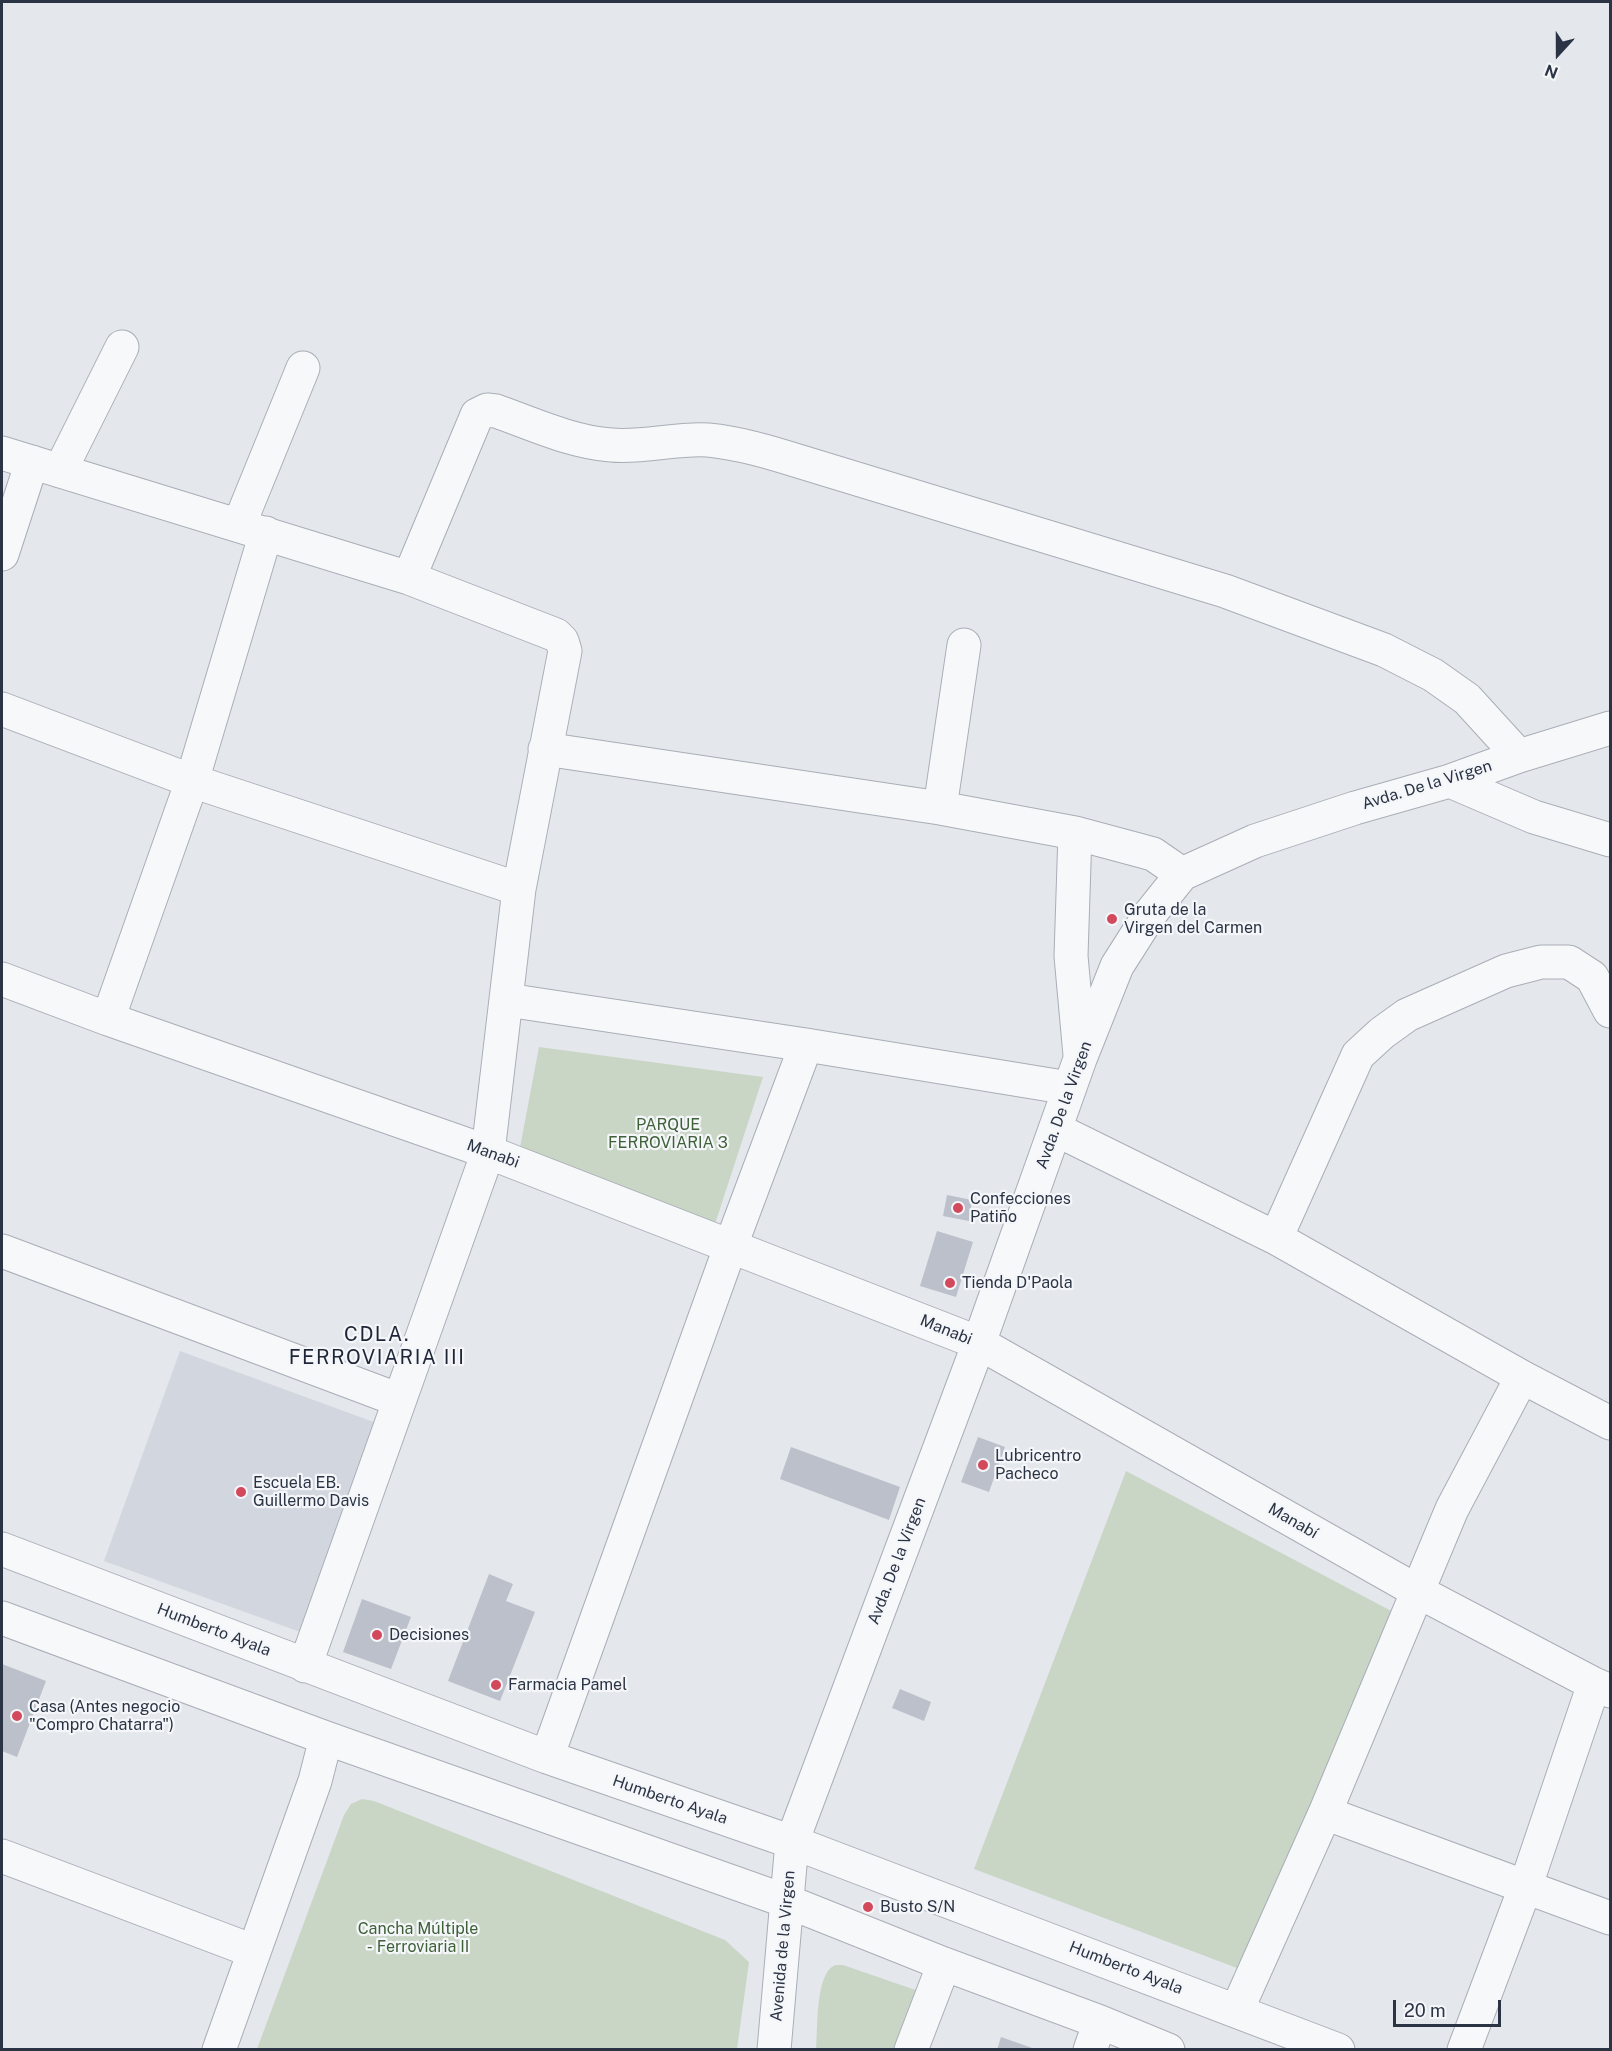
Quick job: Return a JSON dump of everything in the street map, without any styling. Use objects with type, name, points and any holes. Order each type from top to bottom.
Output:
[{"type":"street","points":[[2,554],[31,462],[122,347]]},
{"type":"street","points":[[108,1019],[192,781],[252,529],[303,368]]},
{"type":"street","points":[[409,578],[477,415],[487,410],[593,443],[613,445],[707,440],[755,448],[798,460],[1225,591],[1384,650],[1433,675],[1467,699],[1519,756]]},
{"type":"street","points":[[31,462],[409,578],[556,635],[562,641],[565,651],[519,890],[488,1152],[306,1666]]},
{"type":"street","points":[[940,808],[964,645]]},
{"type":"street","points":[[2,709],[192,781],[519,890]]},
{"type":"street","name":"Avda. De la Virgen","points":[[792,1842],[979,1343],[1075,1074],[1118,966],[1150,914],[1182,874],[1255,841],[1354,808],[1450,781],[1519,756],[1611,728]]},
{"type":"street","points":[[545,749],[940,808],[1075,832],[1153,854],[1182,874]]},
{"type":"street","points":[[1450,781],[1534,817],[1611,840]]},
{"type":"street","points":[[507,1000],[806,1045],[1075,1074],[1071,956],[1075,832]]},
{"type":"street","points":[[1276,1238],[1358,1055],[1382,1033],[1407,1015],[1506,971],[1541,962],[1569,963],[1592,977],[1611,1011]]},
{"type":"street","name":"Manabi","points":[[2,979],[108,1019],[488,1152],[979,1343]]},
{"type":"street","points":[[547,1757],[730,1245],[806,1045]]},
{"type":"street","points":[[1055,1129],[1276,1238],[1522,1377],[1611,1423]]},
{"type":"street","points":[[2,1251],[399,1400]]},
{"type":"street","name":"Manabí","points":[[979,1343],[1417,1592],[1602,1688]]},
{"type":"street","points":[[1238,2010],[1325,1813],[1452,1509],[1522,1377]]},
{"type":"street","name":"Humberto Ayala","points":[[2,1549],[547,1757],[792,1842],[1338,2049]]},
{"type":"street","points":[[2,1618],[326,1738],[786,1901],[944,1964],[1095,2036],[1168,2049]]},
{"type":"street","points":[[1464,2049],[1602,1688]]},
{"type":"street","points":[[219,2049],[315,1781],[326,1738]]},
{"type":"street","points":[[1325,1813],[1611,1918]]},
{"type":"street","name":"Avenida de la Virgen","points":[[774,2049],[792,1842]]},
{"type":"street","points":[[2,1856],[253,1951]]},
{"type":"street","points":[[911,2049],[944,1964]]},
{"type":"shaded area","name":"Escuela EB. Guillermo Davis","points":[[180,1351],[379,1424],[303,1633],[104,1561]]},
{"type":"green space","name":"PARQUE FERROVIARIA 3","points":[[539,1047],[763,1077],[715,1224],[518,1158]]},
{"type":"green space","points":[[1126,1471],[1397,1614],[1245,1971],[974,1869]]},
{"type":"green space","name":"Cancha Múltiple - Ferroviaria II","points":[[362,1799],[374,1801],[725,1940],[749,1962],[737,2049],[257,2049],[344,1815],[351,1804]]},
{"type":"green space","points":[[835,1965],[843,1965],[927,1994],[907,2049],[816,2050],[821,1990],[829,1970]]},
{"type":"building","name":"Confecciones Patiño","points":[[947,1195],[972,1200],[969,1221],[943,1216]]},
{"type":"building","points":[[937,1231],[973,1242],[956,1297],[920,1286]]},
{"type":"building","name":"Lubricentro Pacheco","points":[[978,1437],[1005,1447],[989,1492],[961,1482]]},
{"type":"building","points":[[791,1447],[900,1487],[889,1520],[780,1479]]},
{"type":"building","points":[[489,1574],[513,1584],[506,1601],[535,1612],[500,1701],[448,1681]]},
{"type":"building","name":"Decisiones","points":[[362,1599],[411,1617],[391,1669],[343,1652]]},
{"type":"building","name":"Casa (Antes negocio \"Compro Chatarra\")","points":[[2,1664],[46,1681],[17,1757],[2,1751]]},
{"type":"building","points":[[900,1689],[931,1702],[924,1721],[892,1708]]},
{"type":"building","points":[[1001,2037],[1035,2049],[1035,2050],[997,2050]]},
{"type":"place","name":"Gruta de la Virgen del Carmen","points":[[1112,919]]},
{"type":"place","name":"Confecciones Patiño","points":[[958,1208]]},
{"type":"place","name":"Tienda D'Paola","points":[[950,1283]]},
{"type":"place","name":"Lubricentro Pacheco","points":[[983,1465]]},
{"type":"place","name":"Escuela EB. Guillermo Davis","points":[[241,1492]]},
{"type":"place","name":"Decisiones","points":[[377,1635]]},
{"type":"place","name":"Farmacia Pamel","points":[[496,1685]]},
{"type":"place","name":"Casa (Antes negocio \"Compro Chatarra\")","points":[[17,1716]]},
{"type":"place","name":"Busto S/N","points":[[868,1907]]},
{"type":"district","name":"CDLA. FERROVIARIA III","points":[[377,1346]]}]
